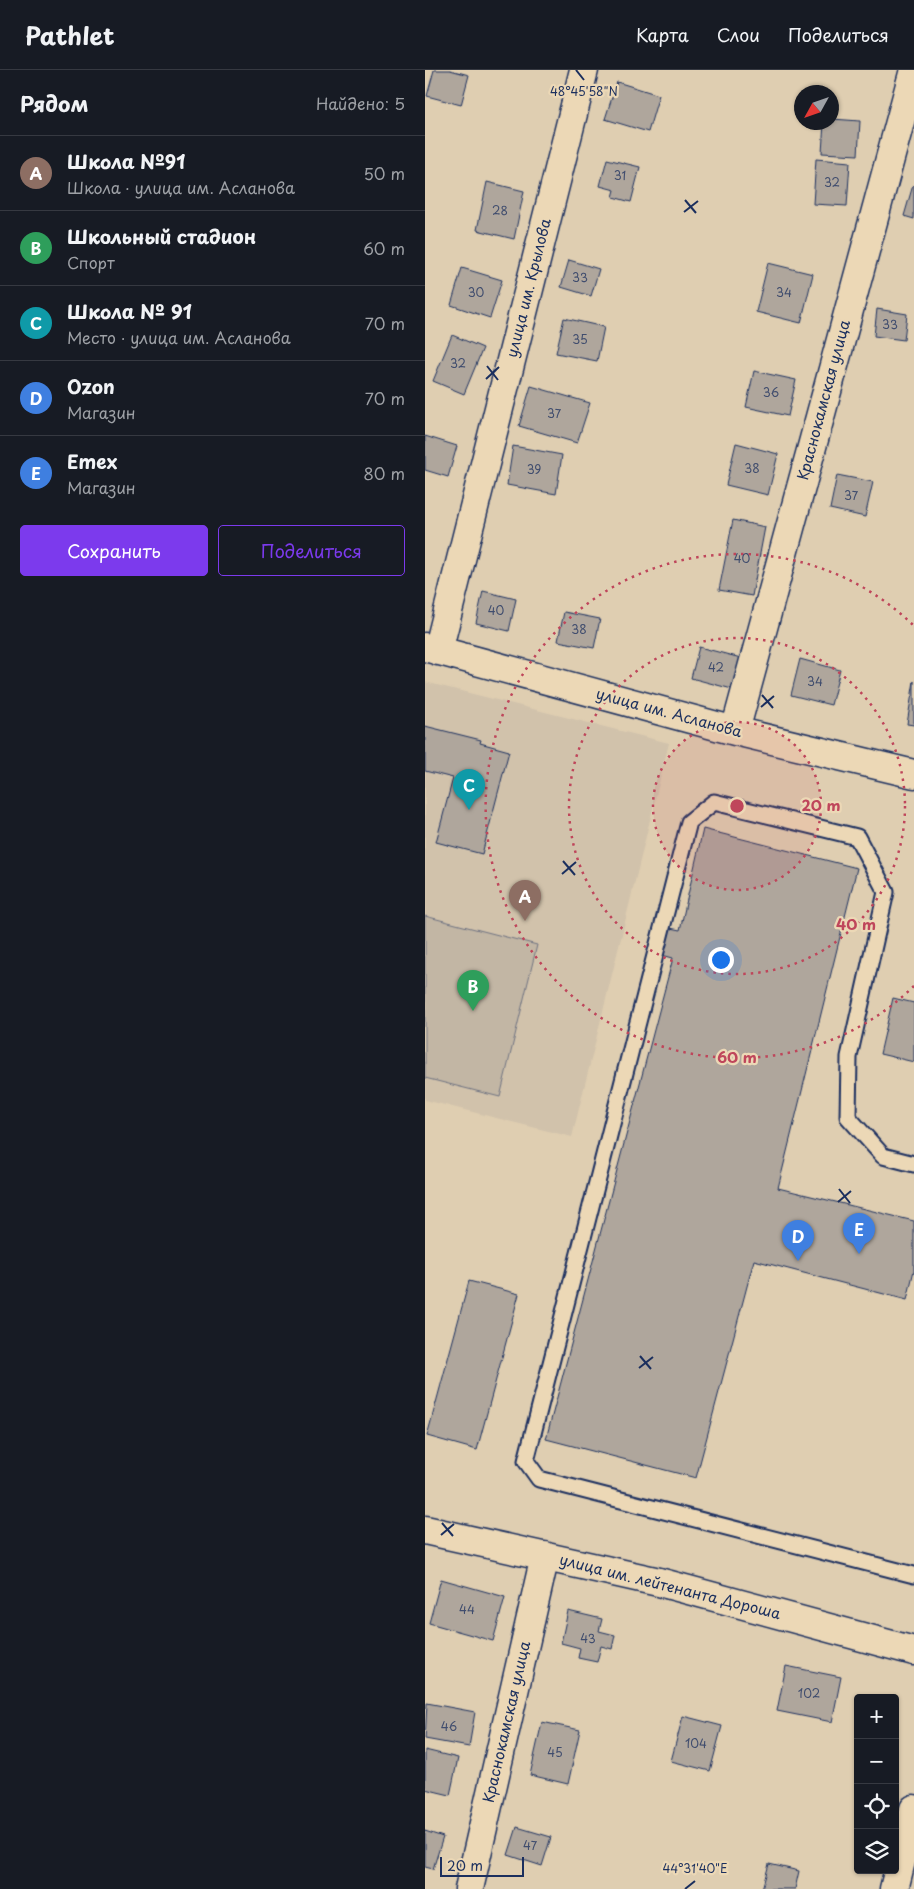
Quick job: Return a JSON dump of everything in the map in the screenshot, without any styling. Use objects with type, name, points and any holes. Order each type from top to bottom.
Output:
[{"type":"street","name":"улица им. Крылова","points":[[431,649],[584,70]]},
{"type":"street","name":"Краснокамская улица","points":[[735,730],[913,70]]},
{"type":"street","name":"улица им. Асланова","points":[[431,649],[735,730],[914,774]]},
{"type":"street","name":"улица им. лейтенанта Дороша","points":[[425,1530],[659,1582],[914,1651]]},
{"type":"street","name":"Краснокамская улица","points":[[469,1889],[545,1556]]},
{"type":"street","points":[[894,1889],[914,1809]]},
{"type":"lane","points":[[914,1164],[883,1156],[848,1117],[849,1057],[885,892],[857,836],[714,802],[689,822],[526,1461],[539,1479],[914,1575]]},
{"type":"shaded area","points":[[425,682],[669,743],[572,1137],[425,1100]]},
{"type":"shaded area","points":[[425,916],[537,945],[500,1097],[425,1078]]},
{"type":"building","points":[[434,70],[450,70],[469,75],[461,105],[427,96]]},
{"type":"building","points":[[617,82],[659,95],[648,132],[605,119]]},
{"type":"building","points":[[839,120],[860,121],[858,155],[822,153],[823,130],[839,130]]},
{"type":"building","points":[[607,159],[640,167],[631,202],[613,197],[615,190],[600,186]]},
{"type":"building","points":[[816,159],[850,162],[847,206],[813,204]]},
{"type":"building","points":[[487,182],[524,191],[514,239],[477,230]]},
{"type":"building","points":[[914,185],[914,219],[904,216]]},
{"type":"building","points":[[569,260],[599,269],[591,296],[561,287]]},
{"type":"building","points":[[768,263],[813,274],[801,323],[756,312]]},
{"type":"building","points":[[462,268],[502,280],[490,318],[451,305]]},
{"type":"building","points":[[877,309],[907,314],[904,340],[874,336]]},
{"type":"building","points":[[564,318],[604,327],[597,361],[556,353]]},
{"type":"building","points":[[452,335],[483,348],[464,394],[433,381]]},
{"type":"building","points":[[754,371],[796,380],[788,416],[746,407]]},
{"type":"building","points":[[531,386],[590,403],[577,443],[519,426]]},
{"type":"building","points":[[425,436],[457,446],[448,477],[425,470]]},
{"type":"building","points":[[736,443],[778,454],[768,495],[726,485]]},
{"type":"building","points":[[513,446],[562,455],[556,494],[507,485]]},
{"type":"building","points":[[837,475],[873,482],[865,517],[830,509]]},
{"type":"building","points":[[733,520],[765,527],[752,596],[719,590]]},
{"type":"building","points":[[483,591],[516,599],[509,631],[476,623]]},
{"type":"building","points":[[564,612],[600,619],[594,648],[558,641]]},
{"type":"building","points":[[699,647],[741,658],[732,689],[691,678]]},
{"type":"building","points":[[800,659],[840,670],[831,705],[791,695]]},
{"type":"building","points":[[914,681],[914,725],[907,724]]},
{"type":"building","points":[[425,726],[481,740],[480,743],[509,751],[482,854],[436,842],[453,778],[425,771]]},
{"type":"building","points":[[703,829],[857,868],[778,1188],[914,1221],[914,1270],[907,1300],[754,1260],[696,1478],[546,1439],[673,958],[658,954],[665,927],[680,930]]},
{"type":"building","points":[[893,998],[914,1003],[914,1062],[880,1054]]},
{"type":"building","points":[[469,1281],[519,1294],[477,1450],[427,1436]]},
{"type":"building","points":[[441,1579],[505,1597],[493,1641],[429,1623]]},
{"type":"building","points":[[568,1611],[602,1619],[599,1631],[615,1635],[612,1649],[601,1646],[597,1662],[578,1658],[580,1648],[561,1643]]},
{"type":"building","points":[[786,1666],[841,1677],[832,1722],[777,1711]]},
{"type":"building","points":[[427,1703],[475,1712],[469,1747],[425,1739]]},
{"type":"building","points":[[683,1716],[722,1726],[710,1771],[671,1761]]},
{"type":"building","points":[[542,1722],[580,1730],[568,1784],[530,1775]]},
{"type":"building","points":[[425,1750],[458,1758],[450,1795],[425,1789]]},
{"type":"building","points":[[517,1827],[551,1837],[542,1866],[508,1855]]},
{"type":"building","points":[[425,1831],[443,1837],[433,1869],[425,1867]]},
{"type":"building","points":[[769,1864],[799,1871],[795,1889],[762,1889]]},
{"type":"place","name":"Школа № 91","points":[[469,810]]},
{"type":"place","name":"Школа №91","points":[[525,921]]},
{"type":"place","name":"Школьный стадион","points":[[473,1011]]},
{"type":"place","name":"Emex","points":[[859,1254]]},
{"type":"place","name":"Ozon","points":[[798,1261]]}]
